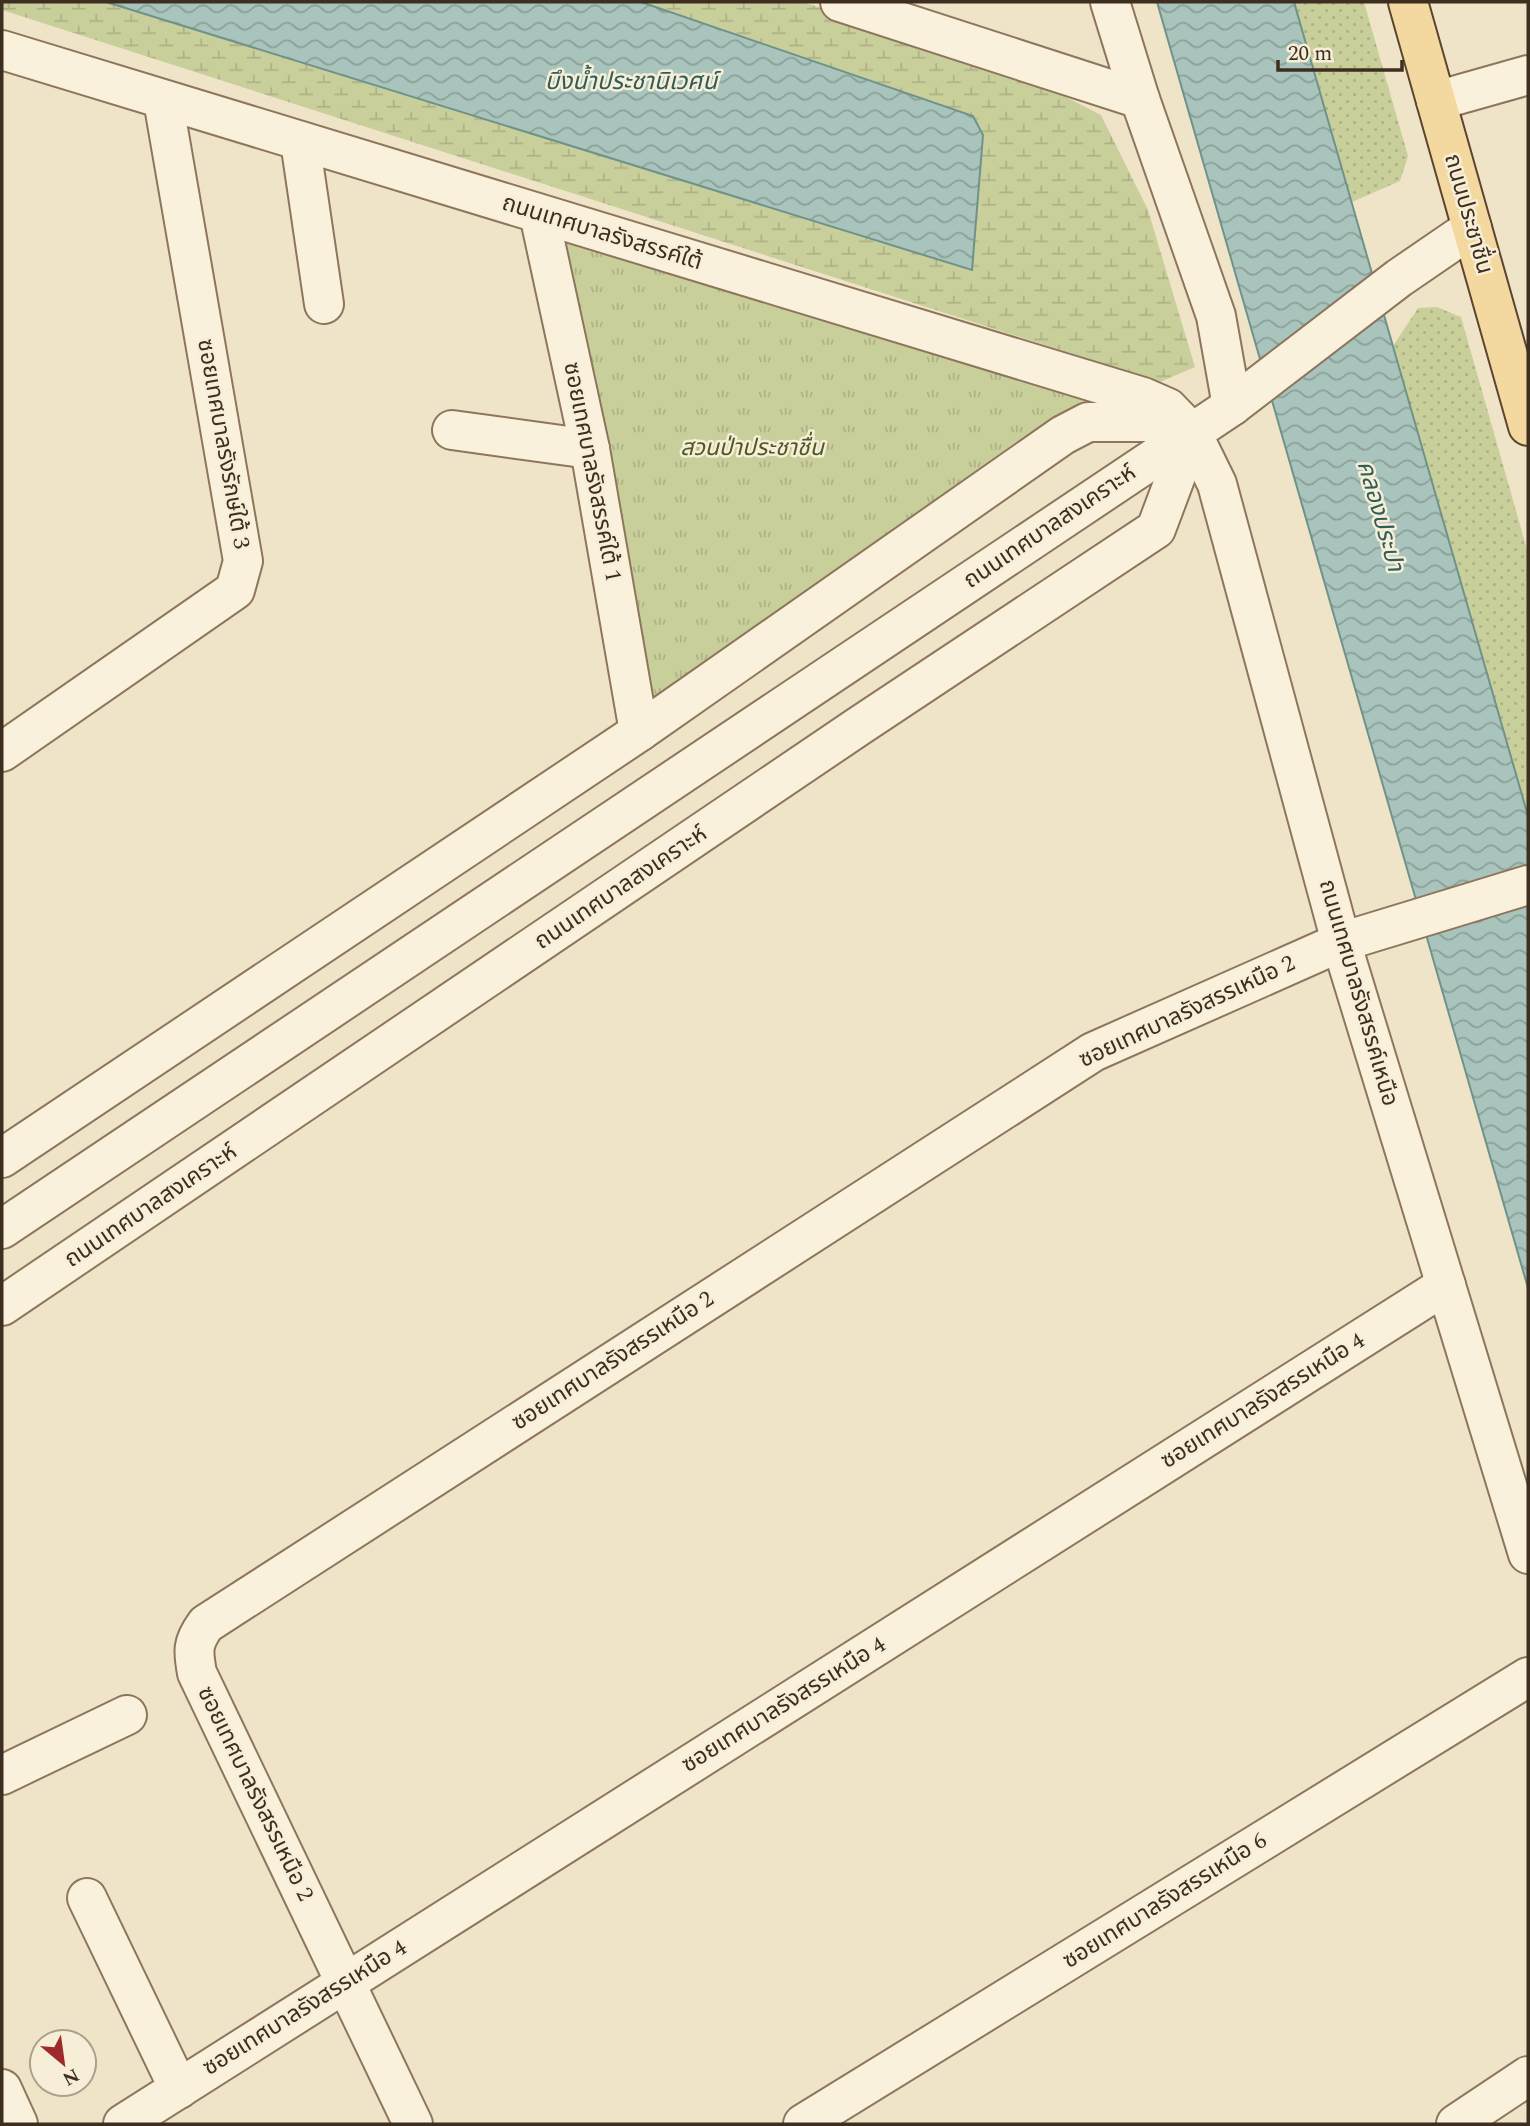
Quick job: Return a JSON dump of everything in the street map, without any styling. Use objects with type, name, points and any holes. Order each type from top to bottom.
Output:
[{"type":"main road","name":"ถนนประชาชื่น","points":[[1408,2],[1528,426]]},
{"type":"street","points":[[840,2],[1140,99]]},
{"type":"street","points":[[1110,2],[1140,99],[1246,395]]},
{"type":"street","name":"ถนนเทศบาลรังสรรค์ใต้","points":[[2,50],[1143,397],[1168,408],[1192,433]]},
{"type":"street","points":[[1436,101],[1528,75]]},
{"type":"street","name":"ซอยเทศบาลรังรักษ์ใต้ 3","points":[[2,752],[235,590],[243,561],[163,100]]},
{"type":"street","points":[[300,141],[324,304]]},
{"type":"street","name":"ซอยเทศบาลรังสรรค์ใต้ 1","points":[[539,214],[590,449],[639,732]]},
{"type":"street","name":"ถนนเทศบาลสงเคราะห์","points":[[2,1228],[1192,433],[1399,278],[1472,228]]},
{"type":"street","points":[[2,1158],[639,732],[1063,435],[1088,422],[1150,422],[1192,433]]},
{"type":"street","points":[[453,430],[590,449]]},
{"type":"street","name":"ถนนเทศบาลสงเคราะห์","points":[[2,1306],[1156,529],[1192,433]]},
{"type":"street","name":"ถนนเทศบาลรังสรรค์เหนือ","points":[[1192,433],[1217,484],[1341,942],[1528,1554]]},
{"type":"street","name":"ซอยเทศบาลรังสรรเหนือ 2","points":[[413,2124],[197,1674],[193,1651],[206,1624],[1093,1052],[1341,942],[1528,884]]},
{"type":"street","name":"ซอยเทศบาลรังสรรเหนือ 4","points":[[122,2124],[1446,1285]]},
{"type":"street","name":"ซอยเทศบาลรังสรรเหนือ 6","points":[[803,2124],[1528,1677]]},
{"type":"street","points":[[2,1775],[127,1715]]},
{"type":"street","points":[[87,1898],[178,2089]]},
{"type":"street","points":[[1456,2124],[1528,2076]]},
{"type":"street","points":[[2,2089],[18,2124]]},
{"type":"green space","points":[[2,2],[106,2],[972,270],[973,116],[641,2],[803,2],[1013,70],[1101,115],[1148,210],[1195,367],[1160,382],[2,10]]},
{"type":"green space","points":[[1294,2],[1364,2],[1408,156],[1400,181],[1352,202]]},
{"type":"green space","name":"สวนป่าประชาชื่น","points":[[552,230],[1088,397],[654,698]]},
{"type":"green space","points":[[1437,307],[1461,317],[1528,553],[1528,816],[1393,346],[1418,308]]},
{"type":"water","name":"บึงน้ำประชานิเวศน์","points":[[106,2],[641,2],[973,116],[983,135],[972,270]]},
{"type":"water","name":"คลองประปา","points":[[1157,2],[1294,2],[1528,816],[1528,1288]]}]
